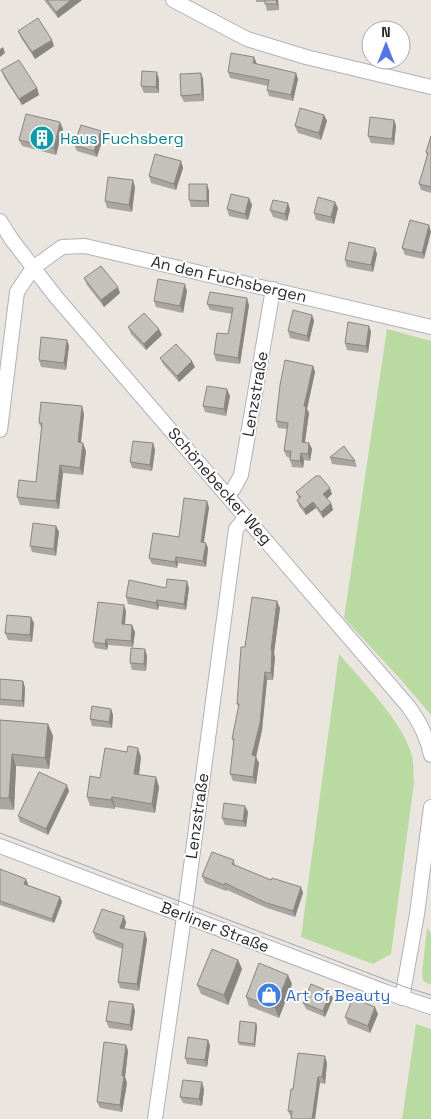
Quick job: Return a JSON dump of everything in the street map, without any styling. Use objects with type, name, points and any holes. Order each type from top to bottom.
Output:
[{"type":"street","points":[[173,0],[247,39],[306,57],[431,87]]},
{"type":"street","name":"Schönebecker Weg","points":[[0,221],[56,297],[228,495],[418,719],[427,737],[431,755]]},
{"type":"street","name":"An den Fuchsbergen","points":[[33,268],[62,247],[85,246],[431,325]]},
{"type":"street","points":[[0,430],[17,292],[33,268]]},
{"type":"street","name":"Lenzstraße","points":[[228,495],[241,475],[273,289]]},
{"type":"street","name":"Lenzstraße","points":[[155,1119],[236,529],[246,517]]},
{"type":"street","points":[[402,998],[431,806]]},
{"type":"street","name":"Berliner Straße","points":[[0,846],[402,998],[431,1007]]},
{"type":"green space","points":[[387,329],[431,341],[431,715],[344,618]]},
{"type":"green space","points":[[339,654],[391,716],[407,743],[413,762],[414,783],[391,954],[373,964],[301,937]]},
{"type":"green space","points":[[427,928],[431,933],[431,985],[423,981],[422,973]]},
{"type":"green space","points":[[416,1024],[431,1029],[431,1119],[402,1119]]},
{"type":"building","points":[[47,0],[71,0],[56,12]]},
{"type":"building","points":[[265,0],[276,0],[277,4],[265,4]]},
{"type":"building","points":[[38,18],[52,40],[32,52],[18,31]]},
{"type":"building","points":[[231,53],[254,57],[253,63],[296,73],[291,95],[267,90],[269,80],[228,72]]},
{"type":"building","points":[[19,60],[37,88],[19,99],[1,70]]},
{"type":"building","points":[[142,71],[157,72],[156,87],[141,86]]},
{"type":"building","points":[[201,73],[202,94],[181,96],[180,74]]},
{"type":"building","points":[[300,108],[324,115],[319,133],[295,126]]},
{"type":"building","name":"Haus Fuchsberg","points":[[26,114],[60,122],[54,148],[19,140]]},
{"type":"building","points":[[370,117],[394,120],[392,139],[368,136]]},
{"type":"building","points":[[81,125],[101,131],[94,151],[74,145]]},
{"type":"building","points":[[431,136],[431,187],[419,184]]},
{"type":"building","points":[[155,154],[181,161],[174,184],[149,176]]},
{"type":"building","points":[[108,177],[133,180],[129,205],[105,201]]},
{"type":"building","points":[[189,184],[207,184],[207,201],[189,200]]},
{"type":"building","points":[[231,194],[249,198],[245,214],[227,209]]},
{"type":"building","points":[[318,197],[335,202],[331,217],[314,213]]},
{"type":"building","points":[[273,200],[288,203],[285,214],[270,210]]},
{"type":"building","points":[[410,220],[429,225],[422,253],[402,248]]},
{"type":"building","points":[[349,242],[375,248],[371,265],[345,260]]},
{"type":"building","points":[[101,266],[118,287],[101,300],[84,278]]},
{"type":"building","points":[[158,279],[185,284],[180,306],[154,301]]},
{"type":"building","points":[[210,292],[247,298],[238,358],[214,354],[217,333],[228,334],[233,308],[207,304]]},
{"type":"building","points":[[293,310],[312,315],[307,336],[288,331]]},
{"type":"building","points":[[144,313],[159,329],[144,344],[128,327]]},
{"type":"building","points":[[348,322],[369,326],[366,346],[345,343]]},
{"type":"building","points":[[41,337],[67,340],[64,363],[39,360]]},
{"type":"building","points":[[176,344],[192,361],[177,376],[160,358]]},
{"type":"building","points":[[285,360],[313,366],[304,406],[306,407],[302,442],[309,443],[308,454],[301,453],[300,461],[290,460],[291,451],[284,451],[288,423],[276,421]]},
{"type":"building","points":[[207,386],[227,389],[224,409],[203,406]]},
{"type":"building","points":[[41,402],[82,406],[78,442],[83,443],[80,468],[60,465],[56,501],[17,497],[19,480],[36,482],[42,423],[39,423]]},
{"type":"building","points":[[133,441],[153,443],[150,465],[130,462]]},
{"type":"building","points":[[344,446],[355,461],[330,457]]},
{"type":"building","points":[[316,476],[320,476],[330,488],[323,494],[331,503],[321,512],[313,502],[304,509],[297,500],[301,497],[296,492]]},
{"type":"building","points":[[184,498],[207,501],[201,542],[206,543],[203,561],[176,557],[175,562],[149,558],[153,533],[179,537]]},
{"type":"building","points":[[33,523],[56,526],[54,549],[30,546]]},
{"type":"building","points":[[167,579],[187,581],[184,604],[157,600],[156,603],[126,597],[129,580],[166,588]]},
{"type":"building","points":[[252,597],[277,601],[271,650],[271,673],[265,672],[260,723],[252,755],[256,756],[253,777],[230,774],[234,739],[232,739],[239,704],[237,704],[241,647],[245,647]]},
{"type":"building","points":[[98,602],[124,605],[122,624],[132,625],[131,641],[106,639],[105,644],[93,642]]},
{"type":"building","points":[[7,615],[31,617],[30,635],[5,633]]},
{"type":"building","points":[[131,648],[145,649],[144,664],[130,663]]},
{"type":"building","points":[[0,679],[23,681],[22,701],[0,699]]},
{"type":"building","points":[[92,706],[111,709],[109,722],[90,719]]},
{"type":"building","points":[[0,720],[48,724],[45,758],[12,754],[9,798],[0,798]]},
{"type":"building","points":[[128,746],[138,748],[134,774],[156,777],[152,804],[112,797],[111,800],[87,797],[90,776],[100,778],[105,748],[127,752]]},
{"type":"building","points":[[39,772],[67,785],[46,829],[18,816]]},
{"type":"building","points":[[224,803],[245,806],[243,821],[222,818]]},
{"type":"building","points":[[212,852],[234,860],[232,864],[271,880],[272,878],[301,887],[293,911],[264,902],[225,883],[224,885],[202,876]]},
{"type":"building","points":[[0,869],[26,879],[24,884],[60,897],[52,919],[0,901]]},
{"type":"building","points":[[102,909],[124,916],[120,928],[145,932],[137,984],[118,982],[123,944],[93,932]]},
{"type":"building","points":[[212,949],[238,960],[224,995],[197,985]]},
{"type":"building","points":[[259,963],[288,975],[275,1008],[246,997]]},
{"type":"building","points":[[311,984],[330,992],[323,1011],[303,1003]]},
{"type":"building","points":[[353,998],[375,1007],[368,1026],[345,1017]]},
{"type":"building","points":[[109,1001],[133,1004],[130,1025],[106,1021]]},
{"type":"building","points":[[240,1021],[256,1023],[254,1044],[238,1042]]},
{"type":"building","points":[[188,1037],[208,1040],[205,1060],[185,1058]]},
{"type":"building","points":[[104,1042],[126,1045],[120,1105],[97,1102]]},
{"type":"building","points":[[298,1053],[325,1056],[322,1077],[318,1077],[312,1119],[291,1119],[292,1111],[288,1111]]},
{"type":"building","points":[[183,1080],[202,1082],[199,1099],[180,1097]]},
{"type":"tram line","points":[[0,833],[405,987],[431,995]]},
{"type":"place","name":"Haus Fuchsberg","points":[[42,138]]},
{"type":"place","name":"Art of Beauty","points":[[269,995]]}]
